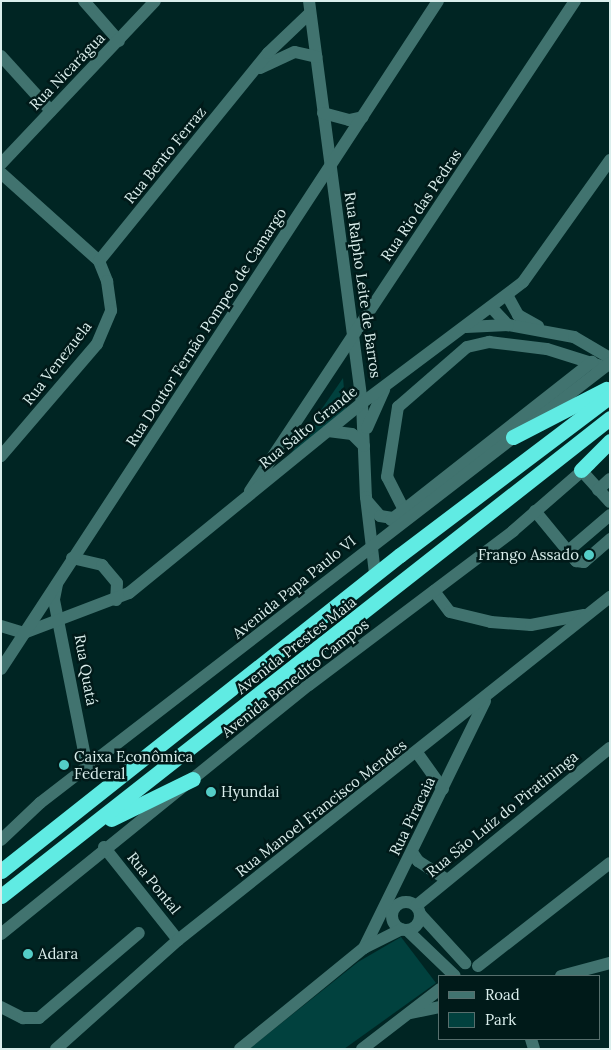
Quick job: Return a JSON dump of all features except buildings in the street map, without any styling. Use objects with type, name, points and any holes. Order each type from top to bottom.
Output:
[{"type":"highway","points":[[513,437],[610,387]]},
{"type":"highway","name":"Avenida Prestes Maia","points":[[1,871],[376,574],[610,396]]},
{"type":"highway","name":"Avenida Prestes Maia","points":[[1,896],[610,418]]},
{"type":"highway","points":[[581,470],[610,441]]},
{"type":"highway","points":[[82,833],[193,779]]},
{"type":"street","points":[[84,1],[119,41]]},
{"type":"street","name":"Rua Nicarágua","points":[[1,164],[156,1]]},
{"type":"street","name":"Rua Doutor Fernão Pompeo de Camargo","points":[[1,669],[438,1]]},
{"type":"street","name":"Rua Rio das Pedras","points":[[243,502],[575,1]]},
{"type":"street","name":"Rua Ralpho Leite de Barros","points":[[309,7],[362,403],[366,497],[376,574]]},
{"type":"street","name":"Rua Bento Ferraz","points":[[99,261],[309,7]]},
{"type":"street","name":"Rua Bento Ferraz","points":[[256,70],[295,52],[316,57]]},
{"type":"street","points":[[1,56],[50,111]]},
{"type":"street","points":[[323,112],[349,120],[363,117]]},
{"type":"street","name":"Rua Salto Grande","points":[[24,633],[116,600],[243,502],[362,403],[507,295],[541,262],[610,160]]},
{"type":"street","points":[[1,172],[99,261]]},
{"type":"street","name":"Rua Venezuela","points":[[1,456],[106,326],[109,294],[99,261]]},
{"type":"street","points":[[507,295],[518,315],[547,331]]},
{"type":"street","points":[[491,307],[508,325]]},
{"type":"street","points":[[466,326],[508,325],[547,331],[590,343],[608,362]]},
{"type":"street","points":[[407,512],[387,477],[398,407],[467,347],[489,342],[547,349],[592,362],[608,362]]},
{"type":"street","points":[[366,497],[374,511],[391,520],[407,512],[592,362]]},
{"type":"street","name":"Avenida Papa Paulo VI","points":[[1,840],[87,767],[372,547],[407,512],[513,437],[608,362]]},
{"type":"street","points":[[364,446],[371,414],[386,386]]},
{"type":"street","points":[[328,431],[352,434],[364,446]]},
{"type":"street","name":"Avenida Benedito Campos","points":[[1,934],[104,847],[536,511],[581,470],[610,450]]},
{"type":"street","points":[[581,470],[610,502]]},
{"type":"street","points":[[598,490],[610,479]]},
{"type":"street","points":[[536,511],[576,561],[584,562],[610,539]]},
{"type":"street","points":[[568,551],[610,515]]},
{"type":"street","points":[[72,558],[102,564],[117,583],[116,600]]},
{"type":"street","name":"Rua Quatá","points":[[58,580],[54,600],[61,620],[87,767]]},
{"type":"street","points":[[434,591],[450,612],[491,622],[532,625],[589,613]]},
{"type":"street","name":"Rua Manoel Francisco Mendes","points":[[56,1049],[178,940],[418,754],[589,613],[610,598]]},
{"type":"street","points":[[1,626],[24,633]]},
{"type":"street","name":"Rua Piracaia","points":[[364,948],[486,697]]},
{"type":"street","name":"Rua São Luíz do Piratininga","points":[[418,910],[446,879],[610,748]]},
{"type":"street","points":[[418,754],[442,790]]},
{"type":"street","name":"Rua Pontal","points":[[104,847],[178,940]]},
{"type":"street","points":[[412,852],[422,865],[446,879]]},
{"type":"street","points":[[458,975],[475,969],[610,863]]},
{"type":"street","points":[[454,975],[392,920],[395,907],[408,902],[475,969]]},
{"type":"street","points":[[240,1049],[364,948],[418,923],[418,910]]},
{"type":"street","points":[[1,1007],[23,1018],[40,1018],[139,933]]},
{"type":"street","points":[[564,975],[610,962]]},
{"type":"street","points":[[362,1049],[438,990]]},
{"type":"street","points":[[406,1014],[438,1006]]},
{"type":"green space","points":[[343,378],[346,409],[285,462]]},
{"type":"green space","points":[[401,937],[436,983],[344,1049],[249,1049],[358,962]]},
{"type":"place","name":"Frango Assado","points":[[589,555]]},
{"type":"place","name":"Caixa Econômica Federal","points":[[64,765]]},
{"type":"place","name":"Hyundai","points":[[211,792]]},
{"type":"place","name":"Adara","points":[[28,954]]}]
